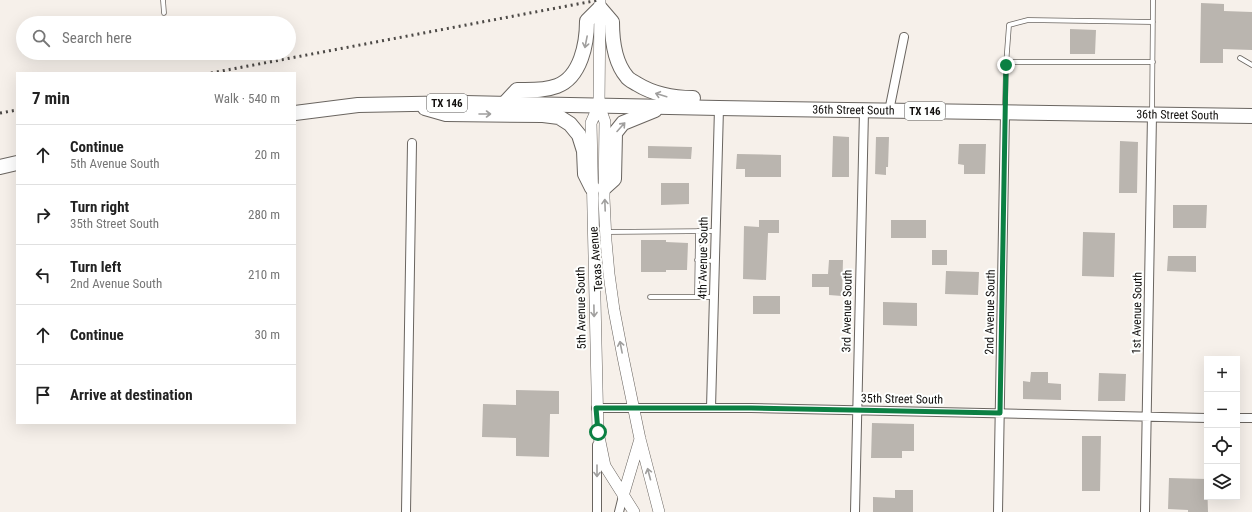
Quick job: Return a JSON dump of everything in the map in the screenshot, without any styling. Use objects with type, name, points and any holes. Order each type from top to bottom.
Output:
[{"type":"highway","points":[[504,104],[516,90],[544,89],[558,86],[570,77],[584,52],[587,38],[587,21],[600,4],[612,22],[612,40],[620,64],[627,78],[652,92],[668,97],[733,99],[753,109]]},
{"type":"highway","points":[[406,103],[446,114],[527,114],[559,118],[570,124],[579,135],[584,150],[584,174],[598,188]]},
{"type":"highway","name":"TX 146","points":[[296,113],[358,105],[406,103],[599,105]]},
{"type":"highway","name":"36th Street South","points":[[599,105],[864,111],[1252,116]]},
{"type":"highway","name":"TX 146","points":[[598,188],[614,179],[616,133],[623,123],[662,107]]},
{"type":"highway","points":[[0,167],[16,163]]},
{"type":"main road","points":[[599,105],[600,4]]},
{"type":"main road","name":"5th Avenue South","points":[[598,432],[596,408],[598,188],[591,122],[599,105]]},
{"type":"main road","name":"Texas Avenue","points":[[598,188],[606,232],[614,310],[640,438],[659,512]]},
{"type":"main road","points":[[598,432],[605,466],[634,512]]},
{"type":"main road","points":[[623,496],[640,438]]},
{"type":"street","points":[[889,111],[904,37]]},
{"type":"street","name":"4th Avenue South","points":[[712,408],[719,108]]},
{"type":"street","name":"3rd Avenue South","points":[[855,512],[864,111]]},
{"type":"street","name":"2nd Avenue South","points":[[998,512],[1005,113]]},
{"type":"street","name":"1st Avenue South","points":[[1145,512],[1152,115]]},
{"type":"street","points":[[406,512],[412,144]]},
{"type":"street","name":"35th Street South","points":[[596,408],[857,410],[1204,418]]},
{"type":"street","points":[[1240,418],[1252,418]]},
{"type":"street","name":"5th Avenue South","points":[[597,512],[598,432]]},
{"type":"street","points":[[619,512],[623,496]]},
{"type":"lane","points":[[163,0],[164,13]]},
{"type":"lane","points":[[1152,115],[1153,0]]},
{"type":"lane","points":[[1005,113],[1009,25],[1028,20],[1153,22]]},
{"type":"lane","points":[[1240,58],[1252,65]]},
{"type":"lane","points":[[1006,65],[1010,62],[1153,62]]},
{"type":"lane","points":[[697,297],[698,231]]},
{"type":"lane","points":[[606,232],[716,231]]},
{"type":"lane","points":[[697,260],[715,261]]},
{"type":"lane","points":[[650,297],[714,297]]},
{"type":"building","points":[[1201,3],[1224,4],[1224,11],[1252,12],[1252,50],[1223,49],[1223,63],[1200,63]]},
{"type":"building","points":[[1070,29],[1096,30],[1095,54],[1070,54]]},
{"type":"building","points":[[833,136],[849,137],[849,177],[832,177]]},
{"type":"building","points":[[876,137],[889,137],[888,167],[886,167],[886,175],[875,174]]},
{"type":"building","points":[[1120,141],[1138,142],[1137,193],[1119,193]]},
{"type":"building","points":[[959,144],[986,144],[985,174],[964,174],[964,165],[958,164]]},
{"type":"building","points":[[648,146],[692,147],[691,159],[648,158]]},
{"type":"building","points":[[737,154],[781,155],[781,177],[745,177],[745,169],[736,169]]},
{"type":"building","points":[[661,183],[689,183],[689,204],[661,205]]},
{"type":"building","points":[[1173,205],[1207,205],[1206,228],[1173,228]]},
{"type":"building","points":[[759,220],[779,220],[779,233],[768,233],[766,280],[743,279],[744,226],[759,227]]},
{"type":"building","points":[[891,220],[926,220],[926,238],[891,238]]},
{"type":"building","points":[[1083,232],[1115,233],[1114,277],[1082,276]]},
{"type":"building","points":[[641,240],[666,240],[666,242],[688,243],[687,270],[641,272]]},
{"type":"building","points":[[932,250],[947,250],[947,265],[932,265]]},
{"type":"building","points":[[1168,256],[1196,256],[1196,272],[1167,271]]},
{"type":"building","points":[[829,260],[843,260],[842,296],[829,295],[829,287],[812,287],[812,274],[828,274]]},
{"type":"building","points":[[946,271],[979,272],[978,295],[945,294]]},
{"type":"building","points":[[753,296],[780,296],[780,314],[753,314]]},
{"type":"building","points":[[883,302],[917,303],[917,326],[883,325]]},
{"type":"building","points":[[1031,372],[1048,372],[1048,383],[1061,384],[1061,400],[1023,399],[1023,381],[1030,382]]},
{"type":"building","points":[[1099,373],[1126,374],[1125,401],[1098,401]]},
{"type":"building","points":[[516,390],[559,391],[559,414],[550,414],[549,457],[516,456],[516,438],[482,437],[483,404],[516,405]]},
{"type":"building","points":[[872,423],[914,424],[914,451],[902,451],[902,458],[871,458]]},
{"type":"building","points":[[1082,436],[1101,436],[1100,491],[1082,491]]},
{"type":"building","points":[[1169,478],[1204,479],[1204,500],[1208,500],[1208,512],[1188,512],[1188,510],[1168,509]]},
{"type":"building","points":[[895,490],[913,490],[913,512],[873,512],[873,497],[895,498]]},
{"type":"railway","points":[[296,57],[599,0]]},
{"type":"railway","points":[[216,72],[280,60]]},
{"type":"railway","points":[[0,113],[16,110]]},
{"type":"route","points":[[598,432],[596,408],[751,408],[1000,413],[1006,65]]}]
